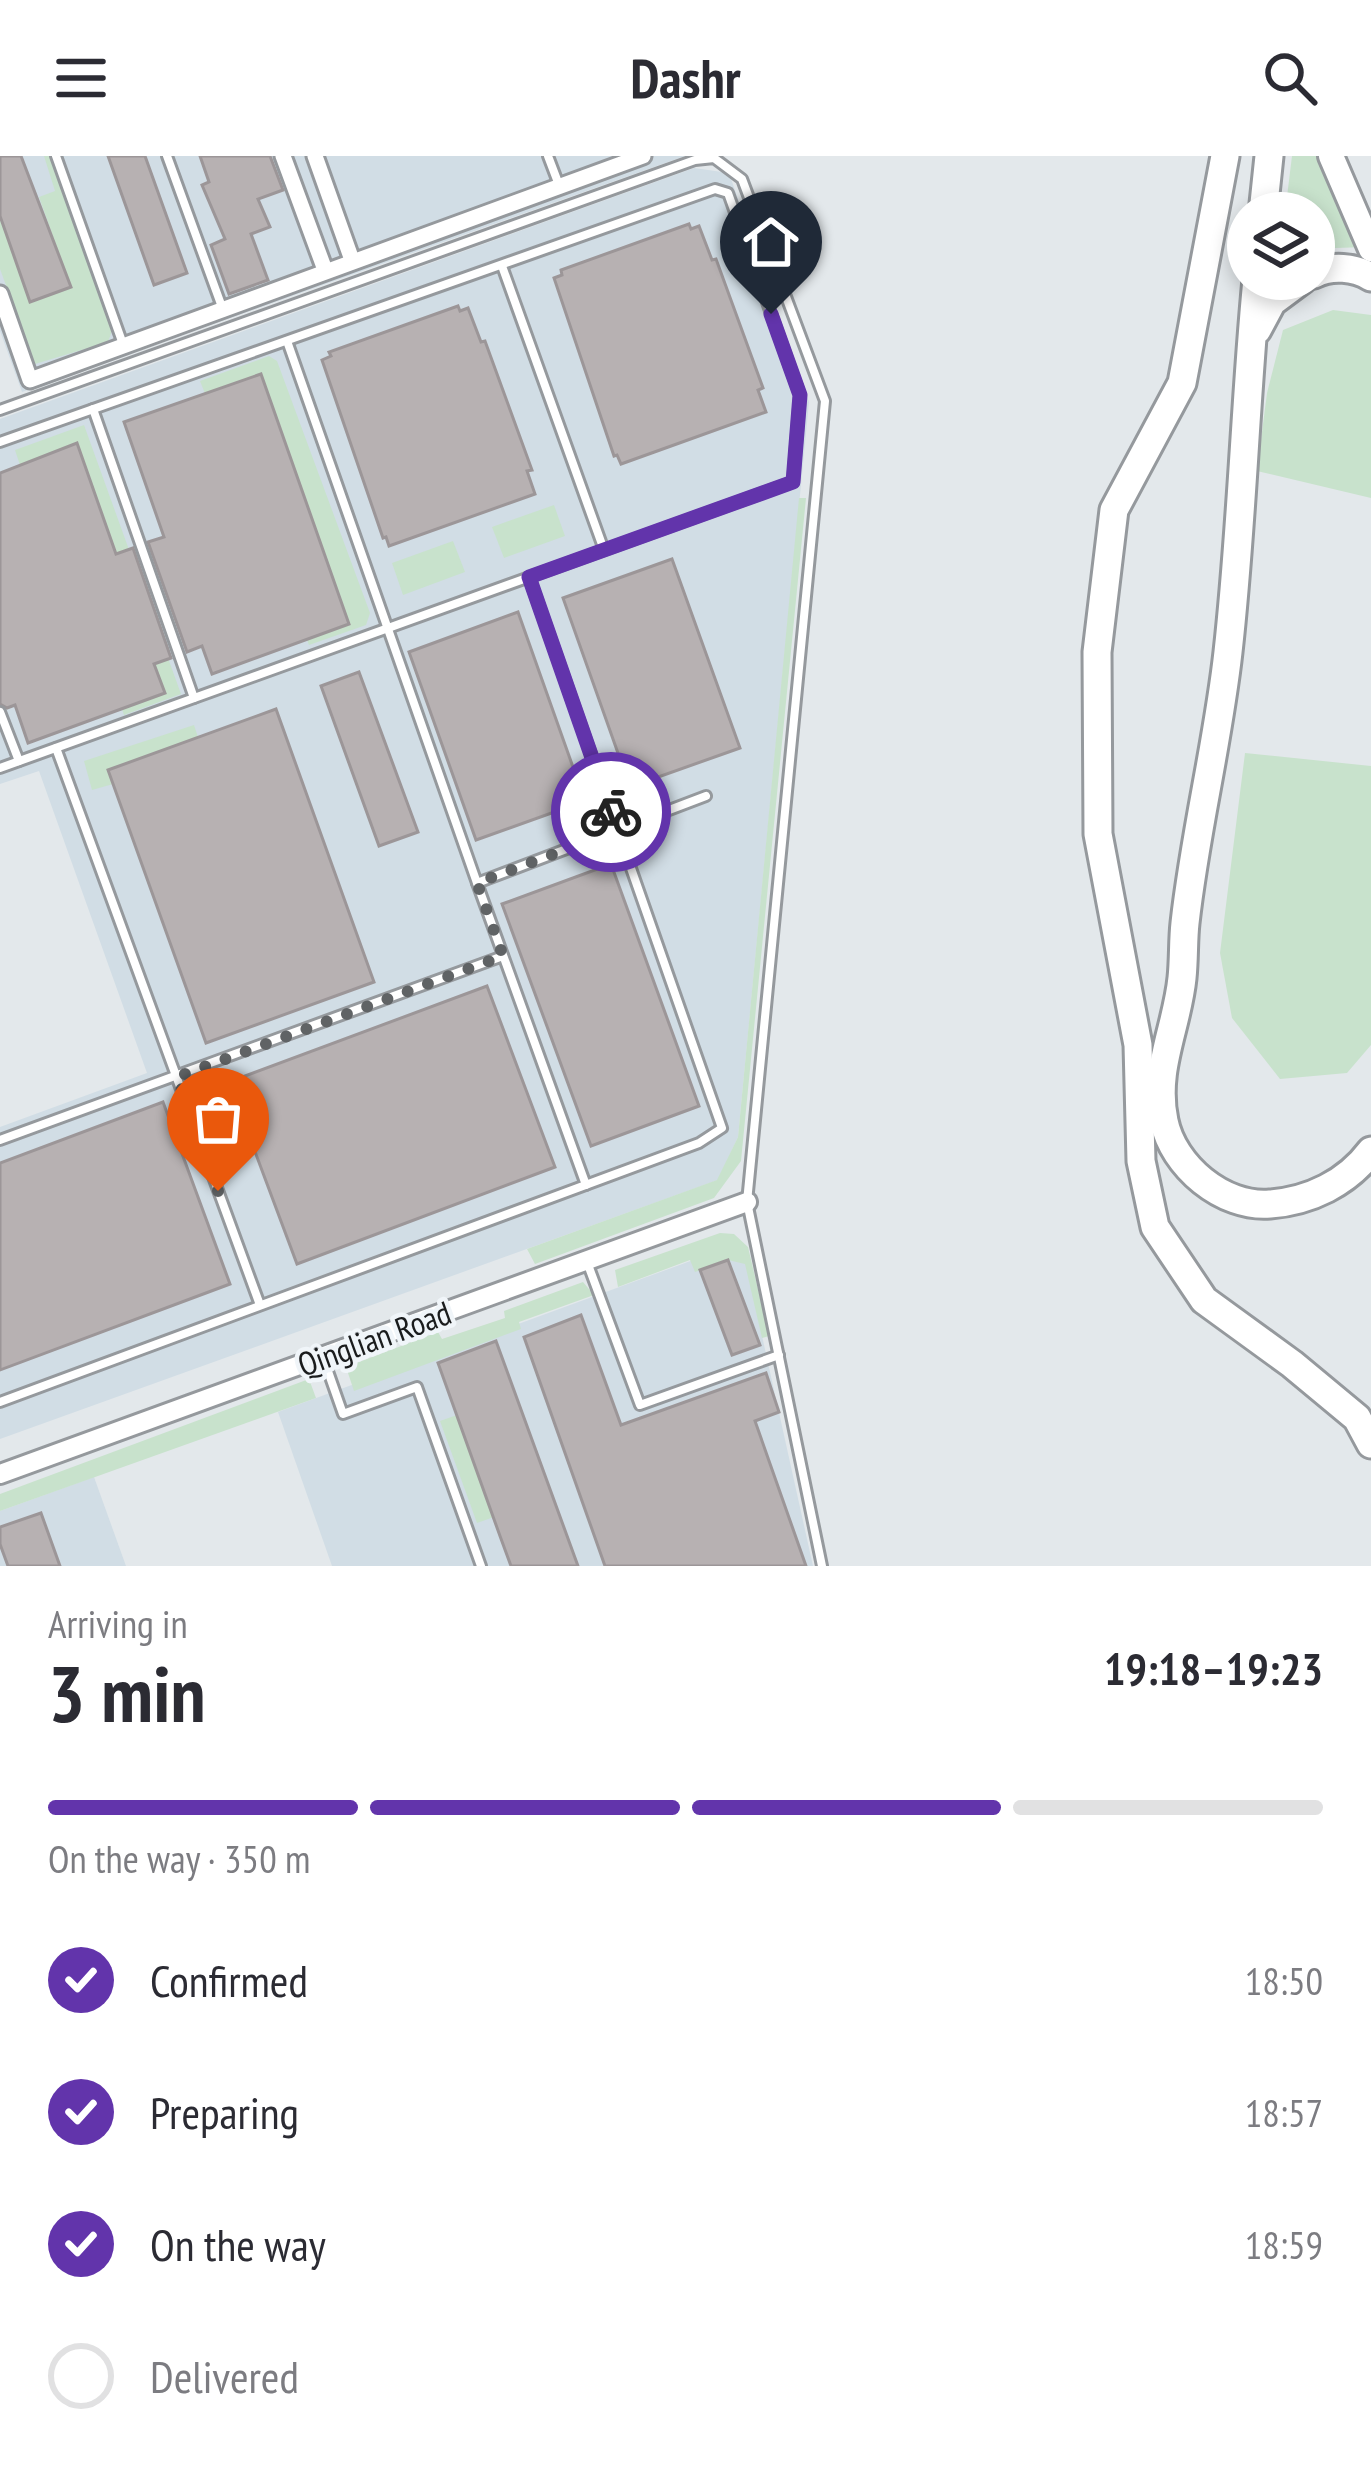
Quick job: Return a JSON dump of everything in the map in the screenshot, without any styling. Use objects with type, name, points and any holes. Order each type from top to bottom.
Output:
[{"type":"highway","points":[[1226,156],[1183,382],[1114,510],[1097,652],[1098,834],[1138,1045],[1141,1161],[1155,1227],[1204,1300],[1357,1418],[1371,1444]]},
{"type":"highway","points":[[1265,192],[1269,156]]},
{"type":"highway","points":[[1335,269],[1361,271],[1371,277]]},
{"type":"highway","points":[[1255,300],[1228,653],[1185,924],[1182,981],[1159,1073],[1164,1125],[1185,1165],[1226,1197],[1262,1205],[1293,1202],[1332,1187],[1371,1151]]},
{"type":"highway","points":[[1250,345],[1274,300]]},
{"type":"main road","points":[[1331,156],[1371,249]]},
{"type":"street","points":[[283,156],[325,271]]},
{"type":"street","points":[[315,156],[352,260]]},
{"type":"street","points":[[0,294],[30,380],[643,156]]},
{"type":"street","name":"Qinglian Road","points":[[0,1474],[747,1202]]},
{"type":"lane","points":[[56,156],[124,347]]},
{"type":"lane","points":[[167,156],[223,309]]},
{"type":"lane","points":[[548,156],[559,185]]},
{"type":"lane","points":[[0,410],[695,160],[713,158],[742,179],[825,401],[747,1202],[822,1566]]},
{"type":"lane","points":[[0,442],[715,189],[728,193],[800,395],[793,482],[0,768]]},
{"type":"lane","points":[[502,266],[604,550]]},
{"type":"lane","points":[[286,341],[586,1185]]},
{"type":"lane","points":[[93,409],[194,698]]},
{"type":"lane","points":[[0,1402],[699,1143],[722,1128],[529,577]]},
{"type":"lane","points":[[0,712],[19,761]]},
{"type":"lane","points":[[56,748],[260,1305]]},
{"type":"lane","points":[[477,883],[706,796]]},
{"type":"lane","points":[[0,1140],[503,956]]},
{"type":"lane","points":[[586,1261],[640,1405],[778,1354]]},
{"type":"lane","points":[[323,1357],[344,1414],[417,1388],[481,1566]]},
{"type":"shaded area","points":[[0,156],[685,156],[22,392],[0,331]]},
{"type":"shaded area","points":[[694,168],[729,173],[809,402],[738,1137],[718,1180],[0,1439],[0,1127],[147,1073],[39,771],[0,784],[0,419]]},
{"type":"shaded area","points":[[726,1248],[745,1259],[813,1566],[332,1566],[278,1412]]},
{"type":"shaded area","points":[[94,1477],[126,1566],[0,1566],[0,1511]]},
{"type":"green space","points":[[44,156],[51,156],[112,331],[108,342],[35,364],[0,269],[0,216],[30,301],[71,287],[39,197],[55,191]]},
{"type":"green space","points":[[1292,156],[1320,156],[1367,247],[1335,248],[1335,192],[1288,192]]},
{"type":"green space","points":[[1333,310],[1371,315],[1371,498],[1257,471],[1267,393],[1283,330]]},
{"type":"green space","points":[[269,356],[277,361],[370,613],[366,625],[309,645],[307,640],[348,623],[262,375],[206,396],[200,381]]},
{"type":"green space","points":[[84,425],[181,694],[124,715],[122,709],[165,692],[76,443],[20,465],[15,450]]},
{"type":"green space","points":[[799,498],[806,498],[741,1161],[714,1198],[535,1264],[527,1249],[717,1180],[738,1137]]},
{"type":"green space","points":[[554,505],[565,536],[504,558],[492,527]]},
{"type":"green space","points":[[453,541],[465,572],[403,595],[392,563]]},
{"type":"green space","points":[[194,725],[198,737],[109,770],[113,784],[92,790],[84,761]]},
{"type":"green space","points":[[1245,753],[1371,766],[1371,1045],[1347,1073],[1280,1079],[1232,1018],[1220,953]]},
{"type":"green space","points":[[720,1233],[734,1234],[748,1247],[769,1336],[762,1338],[745,1264],[728,1260],[695,1272],[690,1260],[618,1287],[615,1270]]},
{"type":"green space","points":[[583,1282],[594,1295],[519,1322],[521,1329],[354,1391],[346,1367],[438,1332],[442,1339],[505,1318],[504,1311]]},
{"type":"green space","points":[[309,1379],[316,1398],[0,1511],[0,1494]]},
{"type":"green space","points":[[457,1415],[494,1517],[477,1523],[440,1421]]},
{"type":"building","points":[[0,156],[21,156],[71,287],[30,302],[0,216]]},
{"type":"building","points":[[108,156],[145,156],[187,273],[154,285]]},
{"type":"building","points":[[200,156],[270,156],[283,190],[258,199],[270,227],[251,234],[268,280],[229,294],[211,245],[225,239],[202,185],[209,182]]},
{"type":"building","points":[[689,224],[691,229],[699,226],[712,260],[716,259],[763,388],[758,390],[766,412],[621,464],[614,456],[554,278],[562,275],[561,270]]},
{"type":"building","points":[[458,306],[460,311],[468,308],[481,342],[485,341],[532,470],[527,471],[535,494],[389,546],[322,360],[331,356],[329,352]]},
{"type":"building","points":[[261,374],[349,624],[212,674],[202,646],[187,652],[148,542],[164,537],[124,422]]},
{"type":"building","points":[[77,443],[116,554],[133,548],[171,658],[154,664],[165,693],[28,743],[15,705],[0,704],[0,473]]},
{"type":"building","points":[[672,559],[740,748],[630,787],[563,598]]},
{"type":"building","points":[[518,612],[585,801],[476,840],[409,652]]},
{"type":"building","points":[[359,672],[418,832],[379,846],[321,686]]},
{"type":"building","points":[[276,709],[374,982],[206,1043],[108,770]]},
{"type":"building","points":[[611,864],[699,1106],[591,1146],[502,904]]},
{"type":"building","points":[[487,986],[555,1167],[297,1264],[229,1082]]},
{"type":"building","points":[[163,1102],[230,1284],[0,1370],[0,1163]]},
{"type":"building","points":[[728,1260],[760,1345],[732,1355],[700,1270]]},
{"type":"building","points":[[581,1315],[621,1425],[766,1373],[779,1412],[755,1421],[806,1566],[605,1566],[524,1337]]},
{"type":"building","points":[[496,1341],[578,1566],[511,1566],[500,1536],[438,1363]]},
{"type":"building","points":[[41,1513],[60,1566],[8,1566],[0,1527]]},
{"type":"way so far","points":[[218,1191],[177,1077],[503,956],[477,883],[617,830],[611,812]]},
{"type":"route","points":[[611,812],[529,577],[793,482],[800,395],[771,314]]}]
